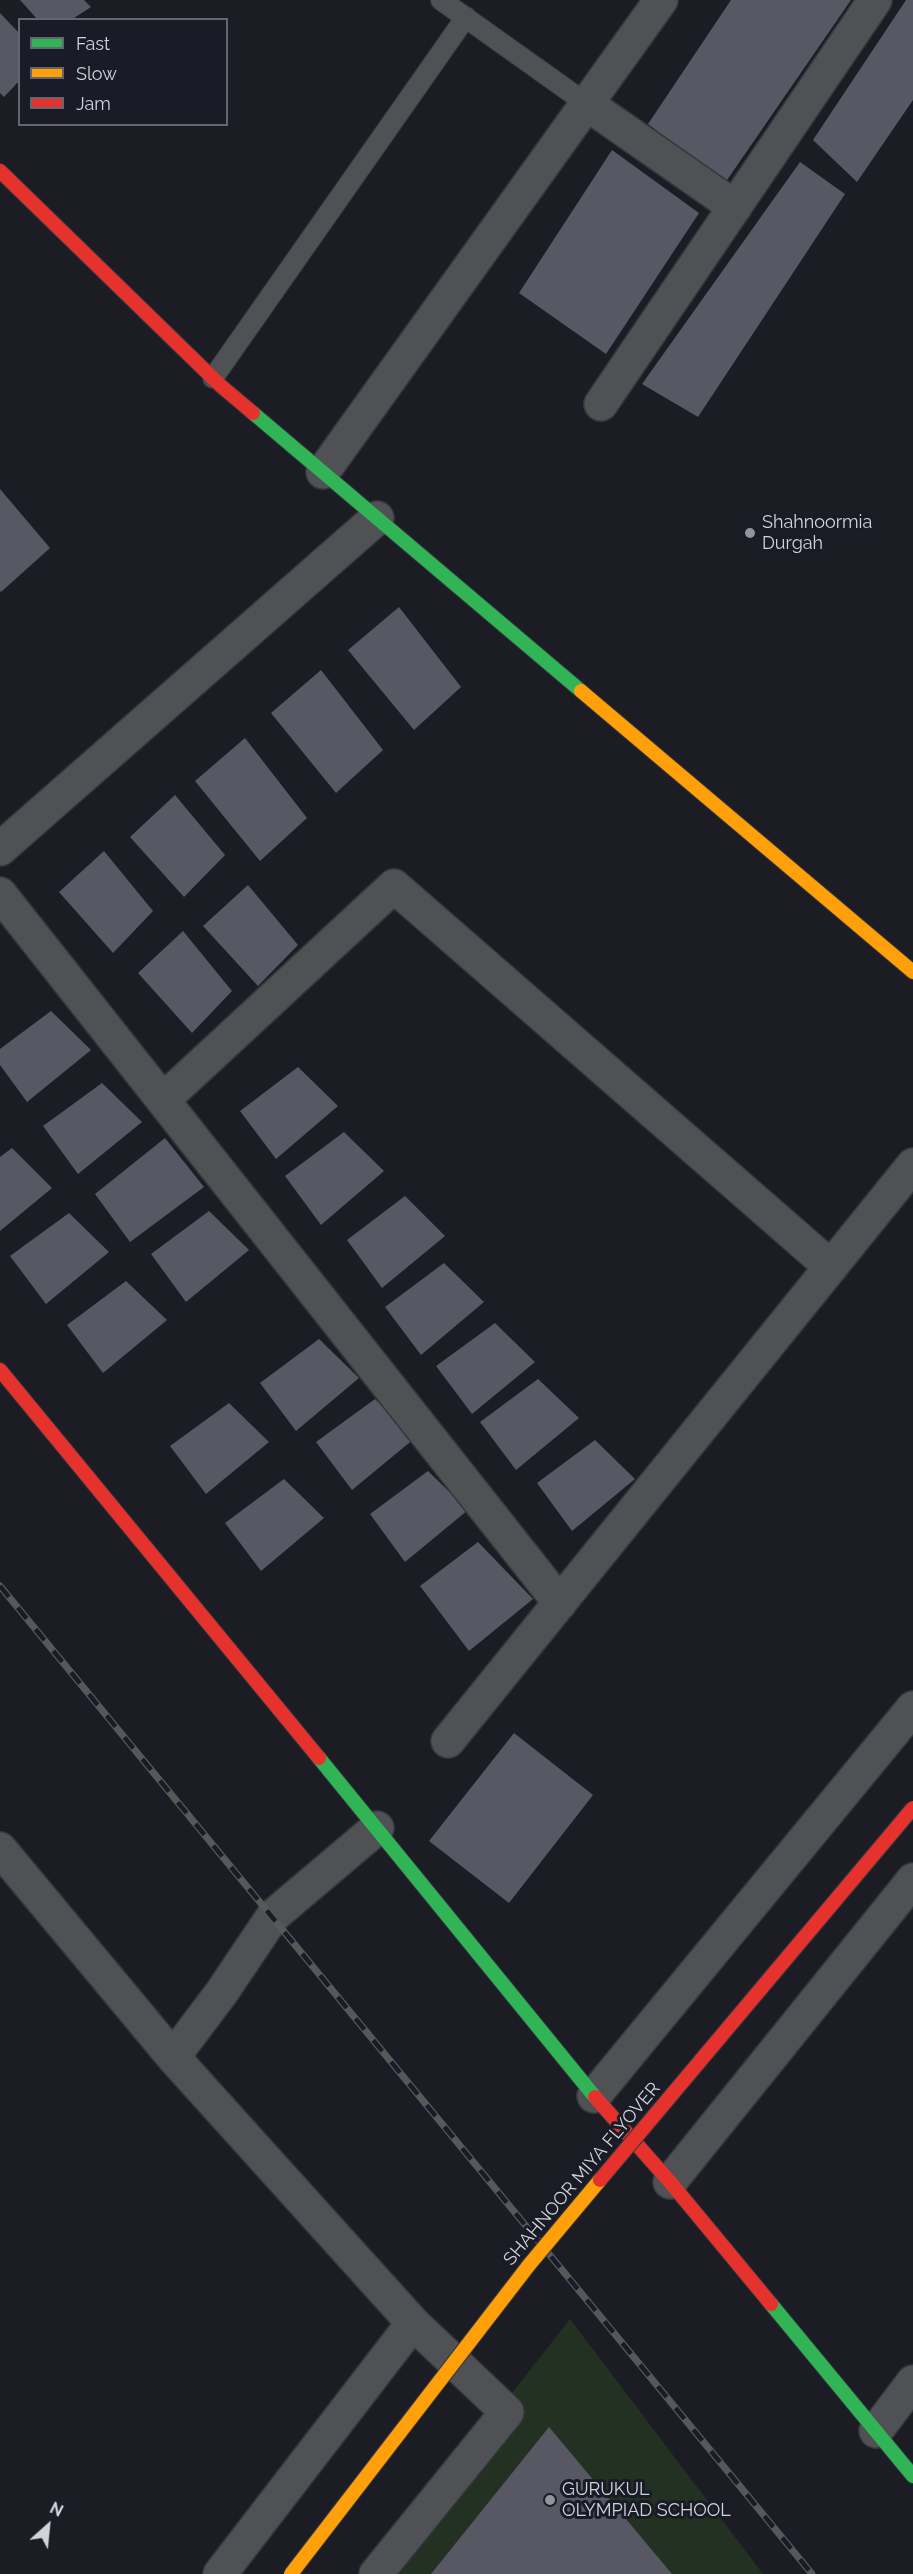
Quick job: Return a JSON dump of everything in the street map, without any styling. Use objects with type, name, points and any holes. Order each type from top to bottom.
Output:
[{"type":"street","points":[[323,472],[661,0]]},
{"type":"street","points":[[601,404],[875,0]]},
{"type":"street","points":[[587,104],[735,207]]},
{"type":"street","points":[[0,171],[213,378],[913,972]]},
{"type":"street","points":[[0,849],[377,519]]},
{"type":"street","points":[[163,1100],[394,886],[831,1267]]},
{"type":"street","points":[[0,894],[560,1603]]},
{"type":"street","points":[[448,1741],[913,1165]]},
{"type":"street","points":[[0,1370],[594,2096],[670,2182],[913,2476]]},
{"type":"street","points":[[594,2096],[913,1708]]},
{"type":"street","name":"SHAHNOOR MIYA FLYOVER","points":[[291,2574],[529,2265],[913,1808]]},
{"type":"street","points":[[173,2057],[222,1992],[273,1916],[377,1828]]},
{"type":"street","points":[[0,1849],[173,2057],[413,2323],[507,2412],[376,2574]]},
{"type":"street","points":[[670,2182],[913,1880]]},
{"type":"street","points":[[220,2574],[413,2323]]},
{"type":"street","points":[[876,2432],[913,2382]]},
{"type":"lane","points":[[441,0],[587,104]]},
{"type":"lane","points":[[213,378],[466,17]]},
{"type":"green space","points":[[570,2319],[763,2574],[370,2574]]},
{"type":"building","points":[[20,0],[84,0],[91,7],[74,18],[36,18]]},
{"type":"building","points":[[731,0],[851,0],[725,183],[648,124]]},
{"type":"building","points":[[906,0],[913,0],[913,100],[857,182],[813,140]]},
{"type":"building","points":[[0,13],[18,32],[18,82],[4,97],[0,93]]},
{"type":"building","points":[[612,150],[699,213],[606,354],[519,293]]},
{"type":"building","points":[[800,162],[845,194],[698,417],[642,384]]},
{"type":"building","points":[[0,489],[50,548],[1,592],[0,591]]},
{"type":"building","points":[[399,607],[461,687],[414,730],[348,650]]},
{"type":"building","points":[[321,670],[383,750],[336,793],[271,713]]},
{"type":"building","points":[[245,738],[307,818],[260,861],[195,781]]},
{"type":"building","points":[[175,795],[225,855],[184,897],[130,837]]},
{"type":"building","points":[[104,851],[153,911],[113,953],[59,892]]},
{"type":"building","points":[[248,885],[298,945],[258,986],[203,926]]},
{"type":"building","points":[[183,931],[232,991],[192,1033],[138,973]]},
{"type":"building","points":[[51,1011],[91,1050],[27,1102],[0,1065],[0,1049]]},
{"type":"building","points":[[298,1067],[338,1106],[276,1159],[240,1111]]},
{"type":"building","points":[[102,1083],[142,1122],[78,1174],[43,1126]]},
{"type":"building","points":[[344,1132],[384,1171],[321,1225],[285,1176]]},
{"type":"building","points":[[165,1138],[204,1187],[130,1242],[95,1194]]},
{"type":"building","points":[[12,1148],[52,1188],[0,1231],[0,1157]]},
{"type":"building","points":[[405,1196],[445,1236],[382,1288],[347,1240]]},
{"type":"building","points":[[209,1211],[249,1250],[186,1302],[151,1254]]},
{"type":"building","points":[[69,1213],[109,1252],[46,1304],[10,1256]]},
{"type":"building","points":[[444,1263],[484,1302],[421,1355],[385,1307]]},
{"type":"building","points":[[126,1281],[167,1320],[103,1373],[67,1325]]},
{"type":"building","points":[[495,1323],[535,1362],[472,1414],[436,1366]]},
{"type":"building","points":[[319,1339],[359,1378],[296,1431],[260,1383]]},
{"type":"building","points":[[538,1379],[579,1418],[516,1470],[480,1422]]},
{"type":"building","points":[[375,1399],[415,1438],[352,1490],[316,1442]]},
{"type":"building","points":[[229,1403],[269,1442],[206,1494],[170,1446]]},
{"type":"building","points":[[595,1440],[635,1479],[572,1531],[537,1483]]},
{"type":"building","points":[[428,1471],[468,1510],[405,1562],[370,1514]]},
{"type":"building","points":[[284,1479],[324,1518],[261,1571],[225,1523]]},
{"type":"building","points":[[478,1542],[533,1599],[469,1651],[420,1586]]},
{"type":"building","points":[[514,1733],[593,1795],[509,1903],[429,1841]]},
{"type":"building","name":"GURUKUL OLYMPIAD SCHOOL","points":[[549,2427],[672,2574],[431,2574]]},
{"type":"railway","points":[[0,1586],[812,2574]]},
{"type":"traffic: fast","points":[[253,413],[581,691]]},
{"type":"traffic: fast","points":[[319,1758],[595,2097]]},
{"type":"traffic: fast","points":[[771,2304],[913,2476]]},
{"type":"traffic: slow","points":[[581,691],[913,972]]},
{"type":"traffic: slow","points":[[291,2574],[529,2265],[600,2180]]},
{"type":"traffic: jam","points":[[0,171],[221,386],[253,413]]},
{"type":"traffic: jam","points":[[0,1370],[319,1758]]},
{"type":"traffic: jam","points":[[600,2180],[913,1808]]},
{"type":"traffic: jam","points":[[595,2097],[670,2182],[771,2304]]},
{"type":"place","name":"Shahnoormia Durgah","points":[[750,533]]},
{"type":"place","name":"GURUKUL OLYMPIAD SCHOOL","points":[[550,2500]]}]
